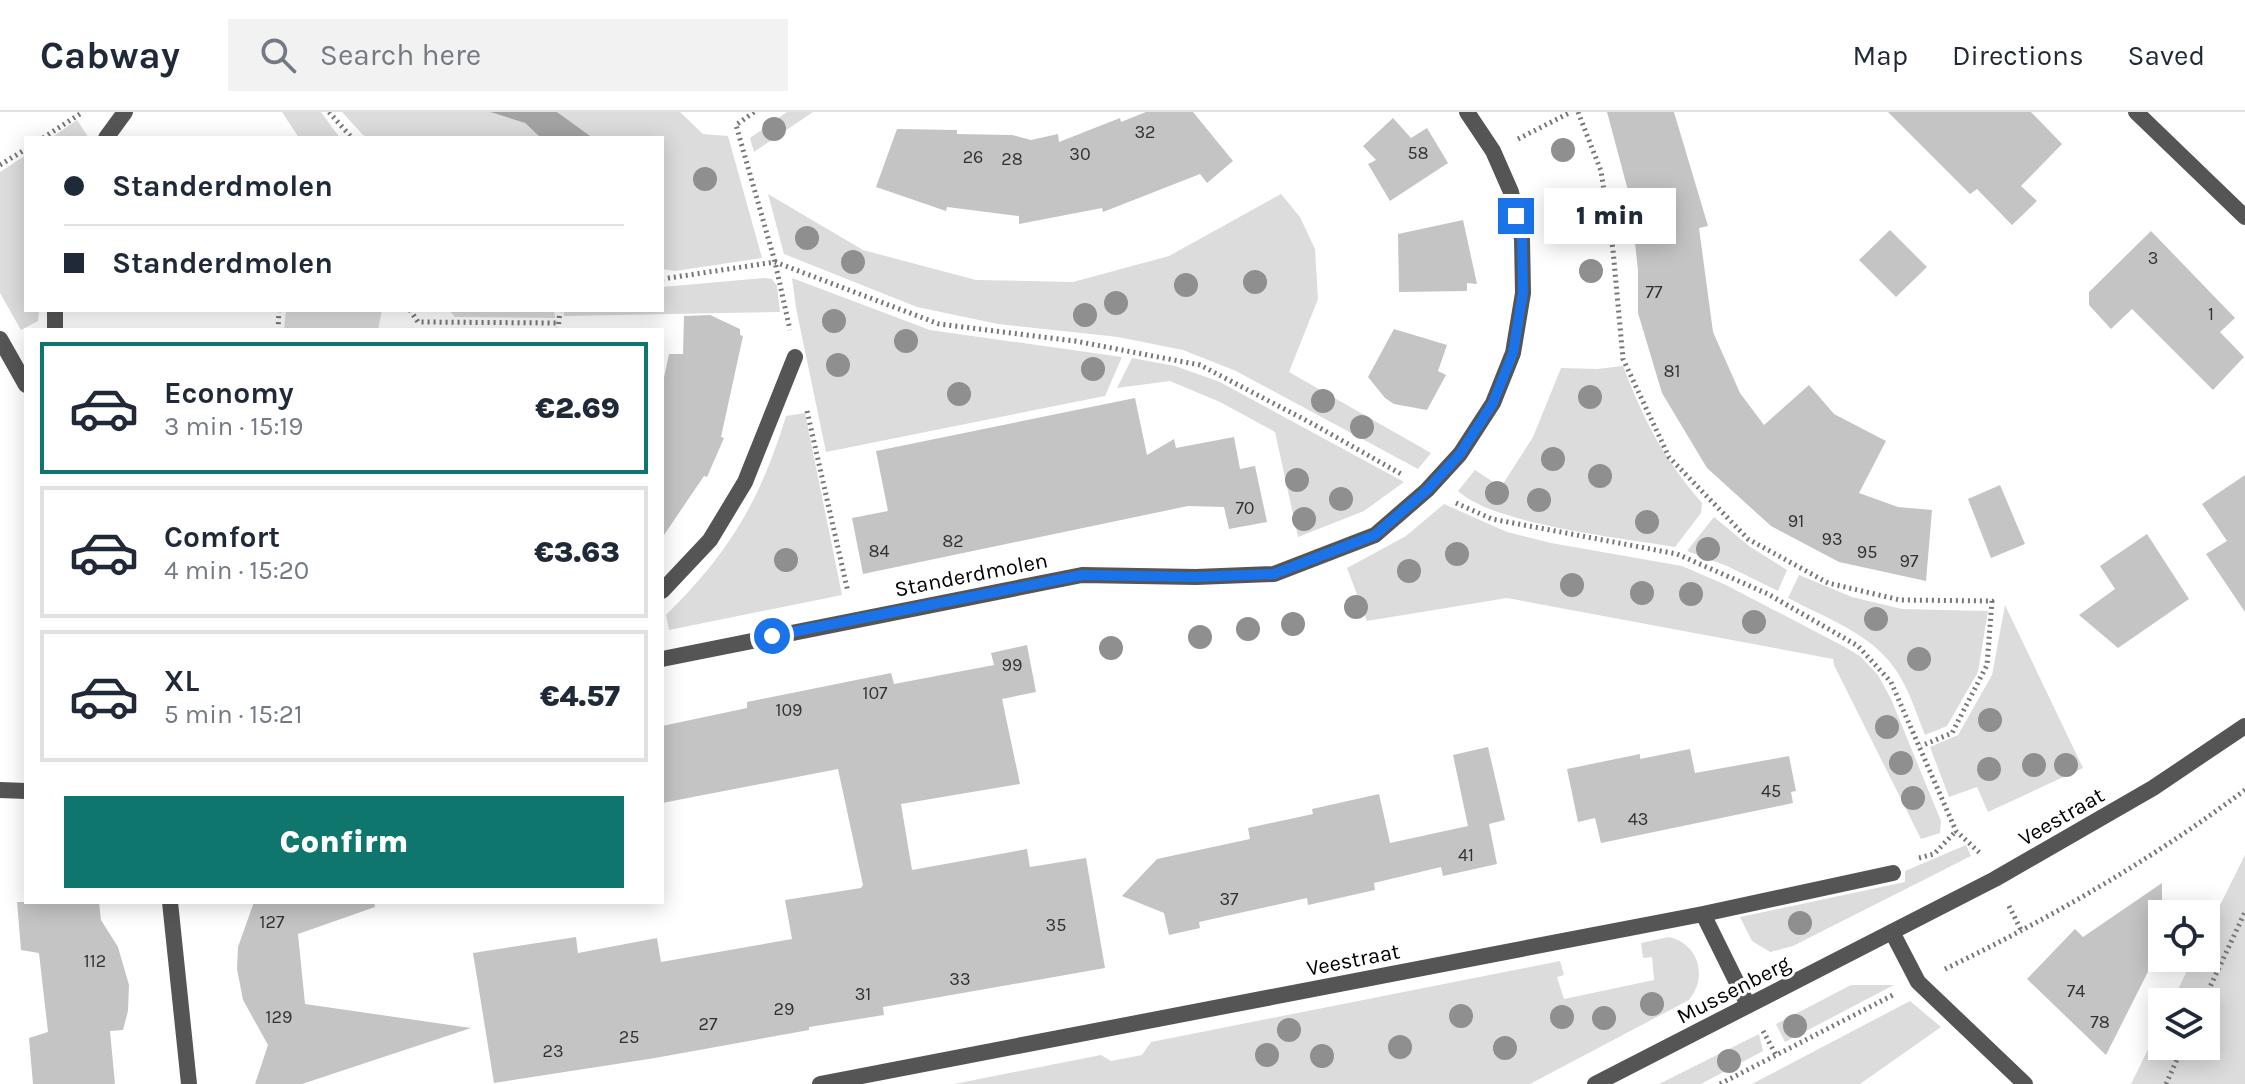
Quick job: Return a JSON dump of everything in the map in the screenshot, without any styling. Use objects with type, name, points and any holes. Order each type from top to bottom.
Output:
[{"type":"street","points":[[107,136],[125,112]]},
{"type":"street","name":"Standerdmolen","points":[[664,659],[1082,575],[1196,577],[1274,574],[1375,535],[1427,490],[1460,454],[1493,403],[1513,353],[1523,293],[1522,239],[1511,192],[1493,151],[1467,112]]},
{"type":"street","points":[[2136,112],[2245,217]]},
{"type":"street","points":[[0,339],[24,381]]},
{"type":"street","points":[[664,589],[710,540],[745,482],[795,357]]},
{"type":"street","name":"Veestraat","points":[[1892,932],[1995,879],[2153,788],[2245,726]]},
{"type":"street","points":[[0,790],[24,791]]},
{"type":"street","name":"Veestraat","points":[[820,1084],[1703,914],[1893,873]]},
{"type":"street","points":[[170,904],[189,1084]]},
{"type":"street","points":[[1703,914],[1748,1005]]},
{"type":"street","points":[[1892,932],[1918,982],[2025,1084]]},
{"type":"street","name":"Mussenberg","points":[[1595,1084],[1892,932]]},
{"type":"path","points":[[46,136],[83,112]]},
{"type":"path","points":[[329,112],[350,136]]},
{"type":"path","points":[[1493,151],[1571,112]]},
{"type":"path","points":[[1578,112],[1601,171],[1613,250],[1623,359],[1669,457],[1748,539],[1828,583],[1900,600],[1992,601],[1987,665],[1952,733],[1921,746]]},
{"type":"path","points":[[0,165],[24,150]]},
{"type":"path","points":[[664,279],[775,262],[939,324],[1075,341],[1200,365],[1313,424],[1427,490],[1492,519],[1677,554],[1768,594],[1858,646],[1891,682],[1956,831],[1980,850],[2022,932]]},
{"type":"path","points":[[411,312],[418,322],[559,327]]},
{"type":"path","points":[[1720,1084],[2022,932],[2105,886],[2245,790]]},
{"type":"path","points":[[1893,873],[1904,863],[1934,854],[1956,831]]},
{"type":"path","points":[[2210,988],[2245,912]]},
{"type":"path","points":[[2166,1084],[2177,1060]]},
{"type":"shaded area","points":[[282,112],[321,112],[339,136],[298,136]]},
{"type":"shaded area","points":[[342,112],[490,112],[525,123],[539,136],[366,136]]},
{"type":"shaded area","points":[[490,112],[557,112],[590,136],[539,136],[525,123]]},
{"type":"shaded area","points":[[557,112],[680,112],[703,134],[728,136],[762,258],[675,271],[664,269],[664,136],[590,136]]},
{"type":"shaded area","points":[[787,112],[813,112],[754,152],[750,138]]},
{"type":"shaded area","points":[[77,120],[88,136],[54,136]]},
{"type":"shaded area","points":[[24,156],[24,312],[39,312],[38,321],[21,330],[0,293],[0,172]]},
{"type":"shaded area","points":[[768,194],[863,250],[976,280],[1073,282],[1169,256],[1281,194],[1300,217],[1315,249],[1318,299],[1289,372],[1431,453],[1418,469],[1236,371],[1183,350],[1118,337],[998,324],[917,307],[784,254]]},
{"type":"shaded area","points":[[792,278],[930,330],[1122,357],[1105,396],[826,452]]},
{"type":"shaded area","points":[[772,279],[777,286],[780,312],[564,316],[564,312],[664,312],[664,287]]},
{"type":"shaded area","points":[[286,312],[382,312],[378,328],[284,328]]},
{"type":"shaded area","points":[[451,312],[554,312],[555,318],[455,317]]},
{"type":"shaded area","points":[[1132,358],[1175,366],[1220,382],[1404,482],[1364,511],[1298,537],[1275,432],[1220,402],[1170,381],[1117,388]]},
{"type":"shaded area","points":[[1623,366],[1656,439],[1702,503],[1701,513],[1675,547],[1529,521],[1476,503],[1458,491],[1475,470],[1501,487],[1533,437],[1561,368]]},
{"type":"shaded area","points":[[805,413],[842,595],[669,630],[666,615],[708,570],[740,524],[765,474],[786,416]]},
{"type":"shaded area","points":[[1444,504],[1507,532],[1551,543],[1682,566],[1726,585],[1860,656],[1878,675],[1891,699],[1941,821],[1940,833],[1921,839],[1833,659],[1507,598],[1367,621],[1347,568],[1406,536]]},
{"type":"shaded area","points":[[1714,517],[1749,546],[1787,570],[1778,591],[1687,551]]},
{"type":"shaded area","points":[[1799,575],[1852,597],[1902,609],[1988,611],[1978,672],[1947,726],[1925,735],[1901,678],[1879,650],[1842,625],[1788,598]]},
{"type":"shaded area","points":[[2005,605],[2083,768],[1988,812],[1977,787],[1949,797],[1930,747],[1958,735],[1992,675]]},
{"type":"shaded area","points":[[1966,845],[1971,856],[1793,946],[1770,952],[1752,941],[1740,917],[1905,882],[1905,871]]},
{"type":"shaded area","points":[[2245,855],[2245,1084],[2131,1084],[2148,1049],[2148,1060],[2220,1060],[2220,988],[2179,988],[2186,972],[2220,972],[2220,905]]},
{"type":"shaded area","points":[[1669,937],[1687,947],[1697,962],[1698,981],[1689,1000],[1530,1084],[954,1084],[1101,1055],[1111,1061],[1142,1055],[1151,1042],[1560,961],[1564,975],[1557,977],[1564,999],[1654,980],[1652,957],[1643,958],[1641,943]]},
{"type":"shaded area","points":[[1851,985],[1894,985],[1785,1042],[1776,1024]]},
{"type":"shaded area","points":[[1910,1001],[1941,1027],[1860,1084],[1752,1084]]},
{"type":"shaded area","points":[[1759,1034],[1763,1051],[1701,1084],[1659,1084]]},
{"type":"building","points":[[1146,112],[1193,112],[1233,161],[1207,183],[1200,174],[1103,212],[1102,208],[1019,224],[1019,216],[947,207],[946,211],[876,187],[897,129],[957,130],[957,134],[1012,135],[1031,140],[1058,134],[1059,142],[1120,118],[1121,122]]},
{"type":"building","points":[[1607,112],[1674,112],[1708,226],[1699,228],[1713,332],[1740,393],[1764,425],[1809,385],[1834,414],[1886,441],[1859,493],[1898,507],[1932,510],[1926,581],[1839,562],[1771,526],[1707,468],[1662,393],[1638,313],[1638,270],[1630,198]]},
{"type":"building","points":[[1888,112],[2031,112],[2062,144],[2021,186],[2037,201],[2012,225],[1977,189],[1970,194]]},
{"type":"building","points":[[1393,118],[1411,138],[1427,128],[1448,163],[1390,201],[1368,164],[1376,160],[1363,146]]},
{"type":"building","points":[[1463,220],[1477,284],[1467,283],[1467,291],[1399,292],[1398,234]]},
{"type":"building","points":[[1890,230],[1927,267],[1896,297],[1859,260]]},
{"type":"building","points":[[2151,231],[2235,318],[2220,332],[2244,357],[2213,390],[2132,309],[2111,329],[2089,305],[2089,292]]},
{"type":"building","points":[[710,315],[740,329],[743,336],[721,437],[724,438],[707,477],[704,476],[664,535],[664,378],[669,354],[683,354],[684,316]]},
{"type":"building","points":[[1394,329],[1447,345],[1438,371],[1446,375],[1427,410],[1394,404],[1368,377]]},
{"type":"building","points":[[1135,398],[1147,455],[1174,439],[1176,448],[1234,437],[1240,469],[1255,466],[1267,522],[1229,529],[1224,507],[1188,506],[863,574],[852,518],[888,511],[876,451]]},
{"type":"building","points":[[2245,475],[2245,612],[2206,554],[2227,541],[2202,504]]},
{"type":"building","points":[[2000,485],[2025,544],[1991,558],[1968,499]]},
{"type":"building","points":[[2147,534],[2189,599],[2118,648],[2079,615],[2115,589],[2100,566]]},
{"type":"building","points":[[1027,645],[1036,692],[1002,699],[1020,784],[901,804],[912,870],[1027,849],[1030,867],[1086,858],[1105,968],[883,1007],[884,1015],[809,1027],[809,1030],[494,1083],[473,953],[576,937],[578,953],[657,938],[661,962],[792,939],[785,900],[861,888],[863,885],[838,769],[664,803],[664,726],[747,708],[747,702],[891,673],[894,684],[994,665],[991,653]]},
{"type":"building","points":[[1488,747],[1505,820],[1489,824],[1497,864],[1443,876],[1441,867],[1374,883],[1375,890],[1308,905],[1307,898],[1199,922],[1200,928],[1169,935],[1164,913],[1122,896],[1157,859],[1250,839],[1248,828],[1313,814],[1312,809],[1379,794],[1390,843],[1468,826],[1453,755]]},
{"type":"building","points":[[1690,749],[1695,773],[1789,756],[1796,791],[1791,792],[1793,803],[1601,843],[1595,818],[1578,822],[1567,769],[1640,754],[1640,759]]},
{"type":"building","points":[[2162,883],[2162,900],[2148,900],[2148,972],[2106,1055],[2027,979],[2075,929],[2083,937]]},
{"type":"building","points":[[17,902],[99,904],[101,920],[118,947],[129,985],[128,1011],[123,1030],[110,1031],[115,1084],[33,1084],[29,1038],[48,1032],[39,953],[21,950]]},
{"type":"building","points":[[253,904],[374,904],[375,907],[298,934],[305,1004],[471,1028],[302,1084],[255,1084],[268,1045],[243,1000],[237,969],[238,947]]},
{"type":"route","points":[[772,636],[1082,575],[1196,577],[1274,574],[1375,535],[1427,490],[1460,454],[1493,403],[1513,353],[1523,293],[1522,239],[1516,216]]}]
